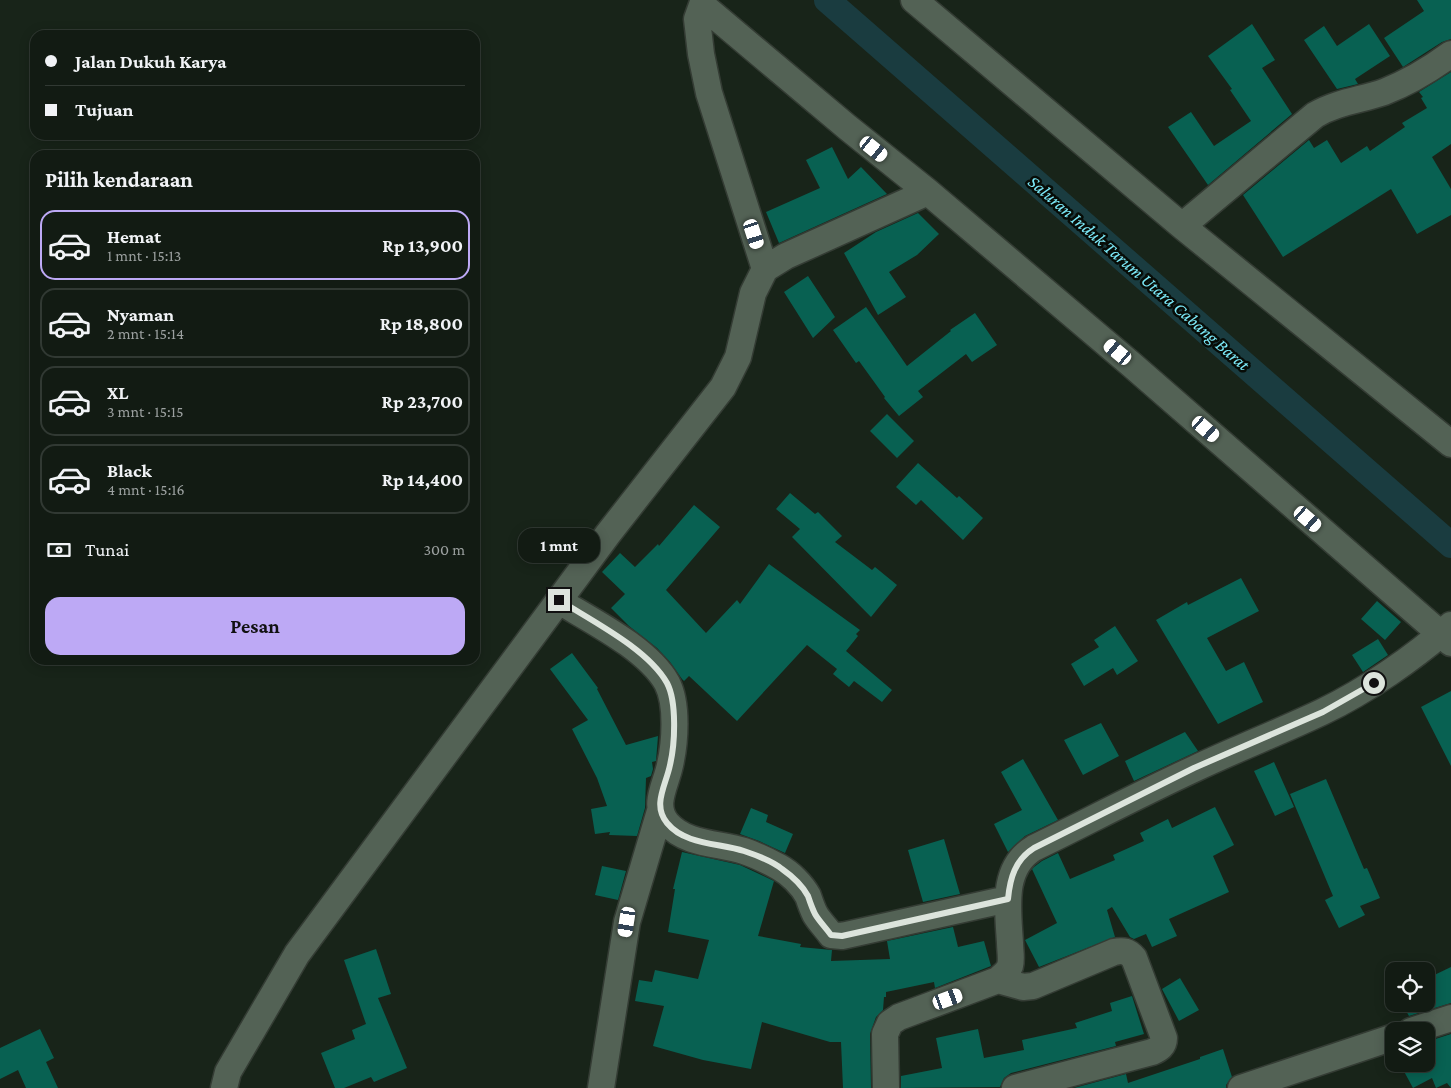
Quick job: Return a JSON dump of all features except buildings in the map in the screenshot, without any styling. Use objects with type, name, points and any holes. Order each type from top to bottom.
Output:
[{"type":"street","points":[[914,0],[1182,226],[1451,444]]},
{"type":"street","points":[[765,269],[709,92],[701,54],[697,19],[702,5],[847,127],[928,192],[1447,634],[1374,683],[1323,712],[1194,768],[1027,852],[1014,869],[1010,881],[1008,899],[1010,966],[998,980],[899,1017],[890,1023],[885,1034],[886,1088]]},
{"type":"street","points":[[1182,226],[1315,115],[1332,106],[1384,91],[1436,65],[1451,54]]},
{"type":"street","points":[[224,1088],[228,1072],[297,954],[608,534],[723,386],[738,357],[754,293],[765,269],[786,256],[928,192]]},
{"type":"street","points":[[559,600],[608,630],[650,661],[667,683],[674,703],[674,730],[670,765],[660,796],[660,811],[627,922],[601,1088]]},
{"type":"street","points":[[660,811],[667,822],[679,834],[700,841],[745,851],[780,867],[798,882],[807,895],[815,914],[831,935],[842,936],[1008,899]]},
{"type":"street","points":[[998,980],[1024,988],[1029,987],[1114,952],[1125,951],[1134,958],[1164,1038],[1161,1047],[1152,1052],[1015,1088]]},
{"type":"street","points":[[1435,1023],[1451,1018]]},
{"type":"street","points":[[1241,1088],[1385,1040]]},
{"type":"waterway","name":"Saluran Induk Tarum Utara Cabang Barat","points":[[827,0],[1451,545]]},
{"type":"route","points":[[559,600],[608,630],[650,661],[667,683],[674,703],[674,730],[670,765],[660,796],[660,811],[667,822],[679,834],[700,841],[745,851],[780,867],[798,882],[807,895],[815,914],[831,935],[842,936],[1008,899],[1010,881],[1014,869],[1027,852],[1194,768],[1323,712],[1374,683]]}]
